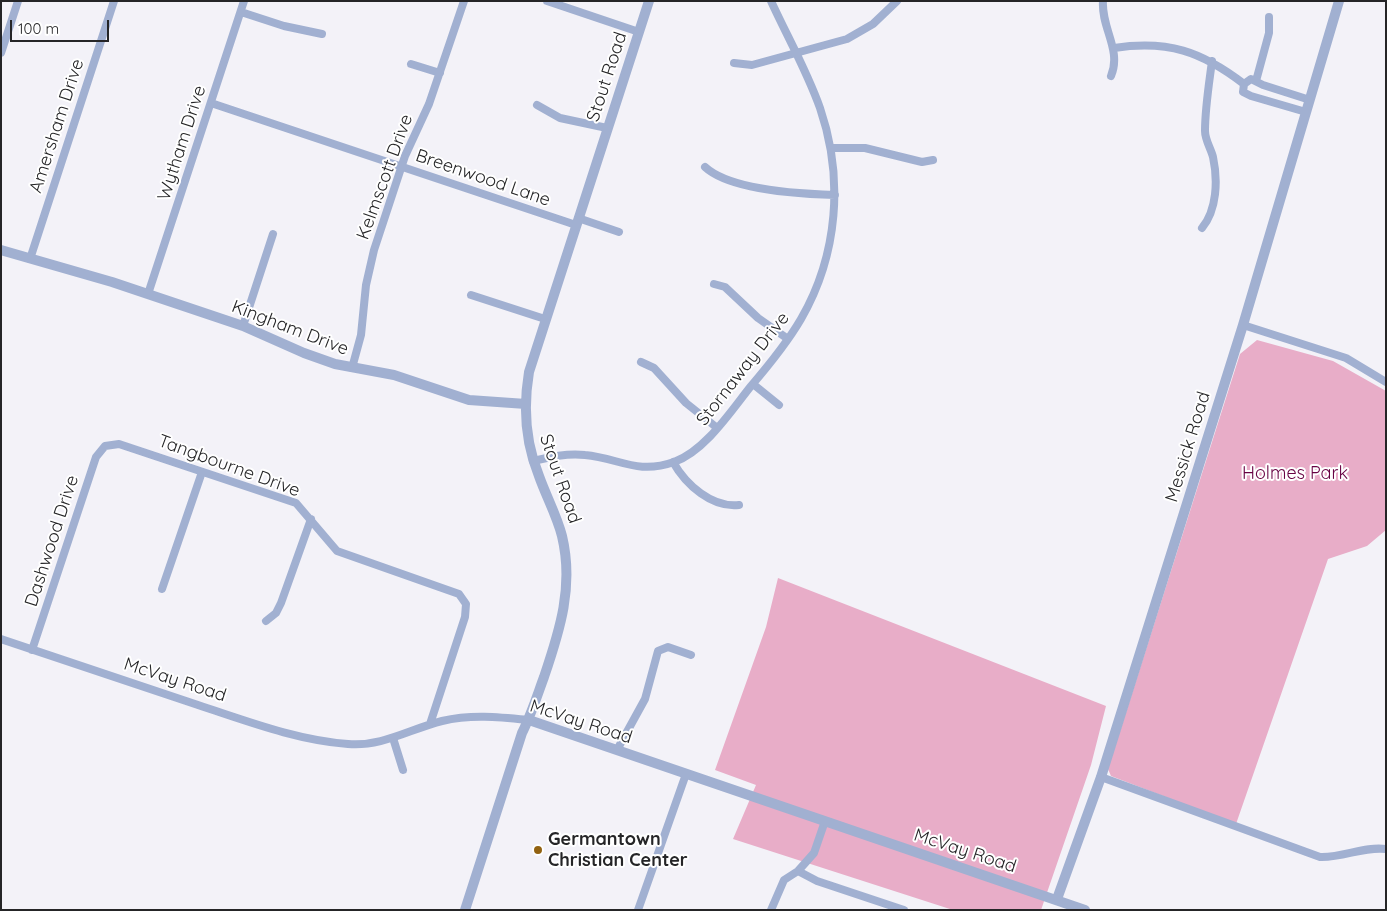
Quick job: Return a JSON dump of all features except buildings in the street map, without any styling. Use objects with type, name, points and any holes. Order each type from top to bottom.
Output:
[{"type":"street","points":[[1,54],[18,1]]},
{"type":"street","name":"Amersham Drive","points":[[30,259],[114,1]]},
{"type":"street","name":"Wytham Drive","points":[[148,294],[244,1]]},
{"type":"street","name":"Kelmscott Drive","points":[[352,368],[362,335],[371,262],[402,166],[440,73],[464,1]]},
{"type":"street","points":[[548,1],[639,32]]},
{"type":"street","name":"Stout Road","points":[[465,910],[502,792],[529,720],[560,626],[567,582],[562,535],[533,461],[527,438],[526,404],[529,372],[649,1]]},
{"type":"street","name":"Stornaway Drive","points":[[533,461],[573,455],[595,456],[639,467],[673,462],[698,448],[753,384],[788,339],[808,307],[821,277],[832,230],[835,195],[831,148],[815,95],[771,1]]},
{"type":"street","points":[[734,63],[752,65],[853,37],[873,24],[897,1]]},
{"type":"street","points":[[1103,1],[1106,29],[1114,48],[1115,68],[1111,76]]},
{"type":"street","name":"Messick Road","points":[[1057,899],[1101,778],[1243,325],[1339,1]]},
{"type":"street","points":[[241,12],[284,26],[322,34]]},
{"type":"street","points":[[1256,81],[1269,33],[1269,17]]},
{"type":"street","points":[[1114,48],[1170,46],[1183,49],[1212,61],[1244,84]]},
{"type":"street","points":[[1202,228],[1210,218],[1215,189],[1213,156],[1205,134],[1212,61]]},
{"type":"street","points":[[411,64],[440,73]]},
{"type":"street","points":[[1306,112],[1251,96],[1243,92],[1244,84],[1251,79],[1310,100]]},
{"type":"street","name":"Breenwood Lane","points":[[211,103],[577,222],[619,232]]},
{"type":"street","points":[[537,105],[560,118],[607,128]]},
{"type":"street","points":[[831,148],[865,148],[922,162],[933,160]]},
{"type":"street","points":[[704,167],[716,176],[769,189],[835,195]]},
{"type":"street","points":[[243,326],[273,234]]},
{"type":"street","name":"Kingham Drive","points":[[1,250],[148,294],[243,326],[304,353],[352,368],[394,375],[469,400],[526,404]]},
{"type":"street","points":[[714,284],[725,287],[758,318],[788,339]]},
{"type":"street","points":[[471,295],[545,319]]},
{"type":"street","points":[[1243,325],[1346,358],[1386,382]]},
{"type":"street","points":[[641,362],[654,368],[686,403],[716,427]]},
{"type":"street","points":[[753,384],[779,405]]},
{"type":"street","name":"Tangbourne Drive","points":[[106,446],[123,445],[296,503],[311,519],[330,545],[339,552],[454,591],[466,604],[465,618],[430,724]]},
{"type":"street","name":"Dashwood Drive","points":[[32,650],[93,463],[97,454],[106,446]]},
{"type":"street","points":[[673,462],[683,477],[707,497],[726,505],[740,504]]},
{"type":"street","points":[[162,589],[202,472]]},
{"type":"street","points":[[266,621],[276,613],[281,603],[311,519]]},
{"type":"street","name":"McVay Road","points":[[1,640],[285,733],[352,744],[368,744],[393,738],[430,724],[475,716],[529,720],[1085,910]]},
{"type":"street","points":[[617,750],[645,699],[658,651],[668,647],[691,655]]},
{"type":"street","points":[[393,738],[403,770]]},
{"type":"street","points":[[638,910],[686,774]]},
{"type":"street","points":[[1101,778],[1320,857],[1333,858],[1375,848],[1386,849]]},
{"type":"street","points":[[771,910],[784,880],[798,871],[814,853],[825,821]]},
{"type":"street","points":[[798,871],[817,882],[904,910]]},
{"type":"street","points":[[1054,910],[1057,899]]},
{"type":"green space","name":"Holmes Park","points":[[1257,340],[1333,361],[1386,391],[1386,530],[1367,546],[1328,559],[1236,824],[1111,776],[1108,769],[1240,354]]},
{"type":"green space","points":[[778,578],[1106,706],[1091,765],[1041,910],[953,910],[733,839],[756,785],[715,770],[766,627]]},
{"type":"place","name":"Germantown Christian Center","points":[[538,850]]}]
